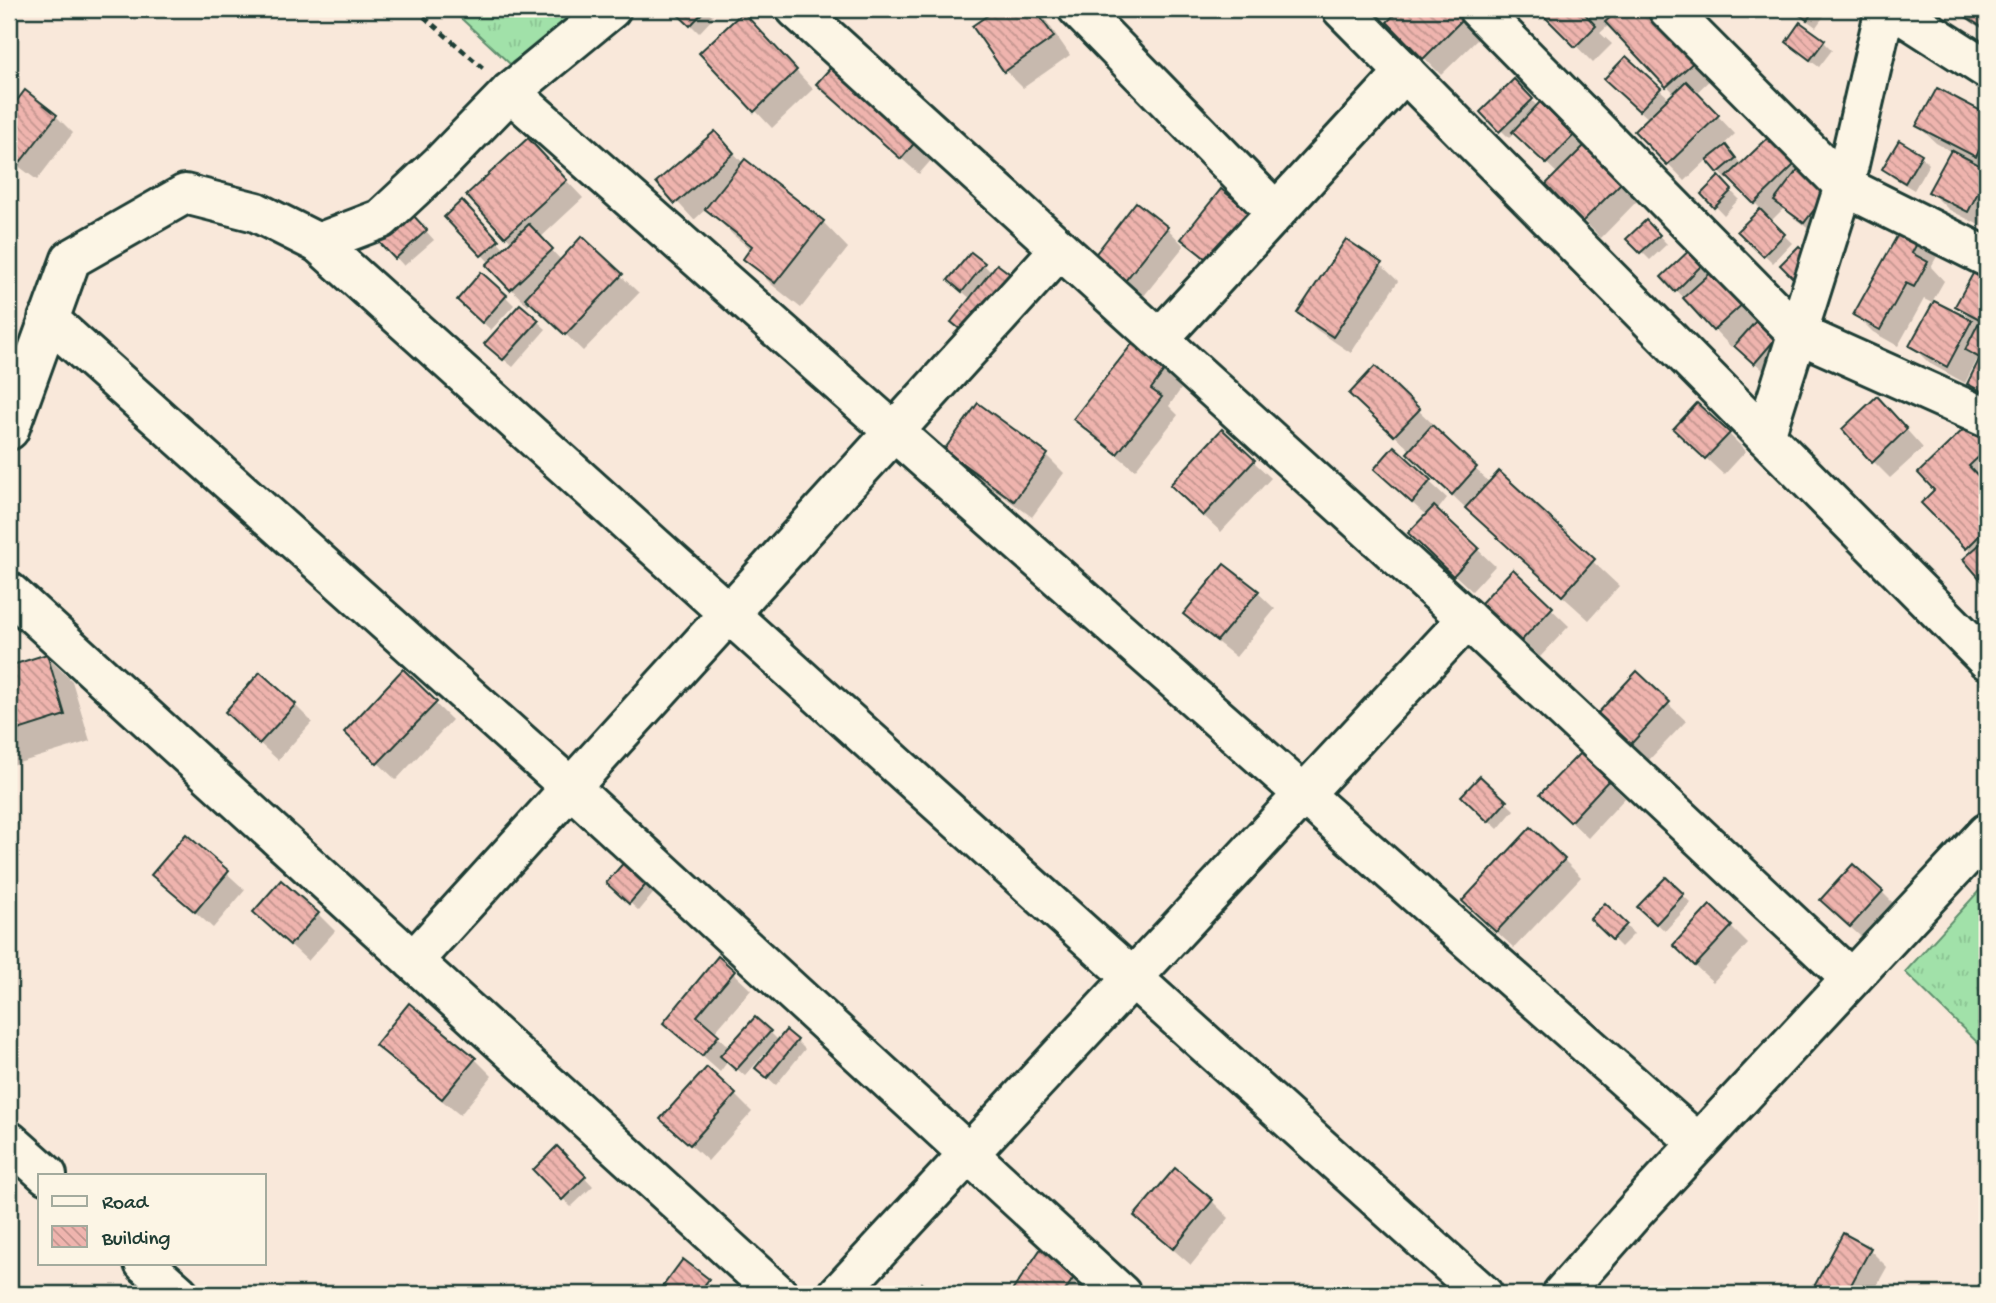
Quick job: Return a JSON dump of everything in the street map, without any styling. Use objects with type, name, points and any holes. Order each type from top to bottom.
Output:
[{"type":"street","points":[[318,243],[381,219],[440,164],[510,92],[611,9]]},
{"type":"street","points":[[796,9],[1467,619],[1850,978]]},
{"type":"street","points":[[1078,9],[1276,212]]},
{"type":"street","points":[[1342,9],[1987,660]]},
{"type":"street","points":[[1478,9],[1797,333],[1987,418]]},
{"type":"street","points":[[1668,9],[1844,186],[1987,257]]},
{"type":"street","points":[[1765,436],[1844,186],[1885,9]]},
{"type":"street","points":[[1893,9],[1987,69]]},
{"type":"street","points":[[1159,339],[1405,72]]},
{"type":"street","points":[[510,92],[1698,1143]]},
{"type":"street","points":[[9,430],[71,259],[185,194],[256,212],[318,243],[1483,1294]]},
{"type":"street","points":[[413,961],[1060,249]]},
{"type":"street","points":[[48,319],[571,788],[1121,1294]]},
{"type":"street","points":[[9,592],[778,1294]]},
{"type":"street","points":[[838,1294],[1467,619]]},
{"type":"street","points":[[1562,1294],[1850,978],[1987,833]]},
{"type":"street","points":[[9,1141],[46,1174]]},
{"type":"street","points":[[145,1264],[179,1294]]},
{"type":"path","points":[[415,9],[510,92]]},
{"type":"green space","points":[[451,9],[587,9],[510,64]]},
{"type":"green space","points":[[1987,882],[1987,1052],[1905,972]]},
{"type":"building","points":[[672,9],[706,9],[690,26]]},
{"type":"building","points":[[997,9],[1035,9],[1054,37],[1004,72],[972,26]]},
{"type":"building","points":[[1400,9],[1452,9],[1463,19],[1423,59],[1387,22]]},
{"type":"building","points":[[1537,9],[1590,9],[1585,14],[1596,26],[1575,47]]},
{"type":"building","points":[[1620,9],[1648,9],[1696,60],[1666,87],[1605,22]]},
{"type":"building","points":[[1791,9],[1815,9],[1807,20]]},
{"type":"building","points":[[1964,9],[1987,9],[1987,30],[1961,14]]},
{"type":"building","points":[[743,12],[797,70],[754,112],[699,53]]},
{"type":"building","points":[[1800,22],[1825,40],[1810,60],[1786,42]]},
{"type":"building","points":[[1626,56],[1661,88],[1639,111],[1604,79]]},
{"type":"building","points":[[833,65],[917,140],[901,159],[816,84]]},
{"type":"building","points":[[1514,79],[1533,99],[1499,132],[1480,112]]},
{"type":"building","points":[[1686,81],[1719,115],[1667,165],[1634,131]]},
{"type":"building","points":[[1937,88],[1987,114],[1987,134],[1976,157],[1916,126]]},
{"type":"building","points":[[25,90],[57,115],[18,165],[9,157],[9,111]]},
{"type":"building","points":[[1540,102],[1574,135],[1546,164],[1512,132]]},
{"type":"building","points":[[715,131],[734,153],[675,204],[656,182]]},
{"type":"building","points":[[1771,135],[1797,162],[1754,204],[1727,177]]},
{"type":"building","points":[[528,138],[567,180],[505,237],[466,195]]},
{"type":"building","points":[[1899,140],[1922,154],[1905,183],[1882,169]]},
{"type":"building","points":[[1585,145],[1622,182],[1582,222],[1546,184]]},
{"type":"building","points":[[1726,145],[1736,158],[1718,173],[1707,160]]},
{"type":"building","points":[[1951,150],[1987,169],[1987,175],[1968,212],[1928,192]]},
{"type":"building","points":[[745,159],[824,221],[775,283],[743,259],[752,246],[705,209]]},
{"type":"building","points":[[1799,168],[1829,190],[1804,223],[1774,201]]},
{"type":"building","points":[[1719,176],[1732,190],[1714,208],[1701,194]]},
{"type":"building","points":[[1221,189],[1260,220],[1220,270],[1181,239]]},
{"type":"building","points":[[462,200],[499,240],[481,256],[444,217]]},
{"type":"building","points":[[1136,202],[1168,227],[1125,281],[1094,256]]},
{"type":"building","points":[[1760,209],[1785,234],[1763,256],[1737,231]]},
{"type":"building","points":[[410,212],[427,230],[395,259],[378,241]]},
{"type":"building","points":[[1646,220],[1660,235],[1640,253],[1626,239]]},
{"type":"building","points":[[1906,220],[1924,230],[1912,253],[1928,262],[1914,287],[1906,283],[1880,330],[1853,315]]},
{"type":"building","points":[[529,224],[553,249],[510,290],[486,265]]},
{"type":"building","points":[[582,236],[623,274],[565,335],[525,298]]},
{"type":"building","points":[[1346,239],[1382,263],[1333,337],[1297,313]]},
{"type":"building","points":[[1694,246],[1707,260],[1675,292],[1661,277]]},
{"type":"building","points":[[1799,246],[1815,262],[1796,281],[1780,265]]},
{"type":"building","points":[[971,252],[985,263],[962,292],[948,280]]},
{"type":"building","points":[[997,264],[1013,276],[966,334],[951,322]]},
{"type":"building","points":[[1716,268],[1746,301],[1713,331],[1683,298]]},
{"type":"building","points":[[1975,270],[1987,276],[1987,323],[1955,306]]},
{"type":"building","points":[[481,272],[507,295],[482,323],[457,300]]},
{"type":"building","points":[[1934,301],[1972,320],[1947,367],[1909,346]]},
{"type":"building","points":[[520,304],[539,320],[503,360],[484,344]]},
{"type":"building","points":[[1764,312],[1784,329],[1754,364],[1734,346]]},
{"type":"building","points":[[1978,324],[1987,329],[1987,394],[1967,384],[1980,358],[1965,350]]},
{"type":"building","points":[[1132,344],[1165,370],[1151,389],[1162,397],[1117,454],[1073,419]]},
{"type":"building","points":[[1375,366],[1420,409],[1394,436],[1349,394]]},
{"type":"building","points":[[1877,396],[1907,429],[1872,463],[1842,429]]},
{"type":"building","points":[[978,403],[1048,454],[1014,501],[944,450]]},
{"type":"building","points":[[1697,403],[1730,433],[1705,459],[1673,429]]},
{"type":"building","points":[[1969,424],[1987,443],[1987,449],[1969,466],[1983,481],[1987,477],[1987,528],[1966,549],[1921,503],[1934,490],[1918,473]]},
{"type":"building","points":[[1432,425],[1477,467],[1452,495],[1407,453]]},
{"type":"building","points":[[1222,429],[1255,460],[1203,516],[1170,485]]},
{"type":"building","points":[[1394,446],[1431,480],[1412,503],[1374,469]]},
{"type":"building","points":[[1499,471],[1595,559],[1562,596],[1465,508]]},
{"type":"building","points":[[1434,506],[1479,548],[1453,576],[1408,533]]},
{"type":"building","points":[[1987,538],[1987,587],[1963,559]]},
{"type":"building","points":[[1224,564],[1259,591],[1217,641],[1183,614]]},
{"type":"building","points":[[1513,569],[1553,607],[1521,641],[1481,603]]},
{"type":"building","points":[[47,654],[65,715],[9,733],[9,666]]},
{"type":"building","points":[[403,669],[437,702],[377,764],[344,732]]},
{"type":"building","points":[[1637,671],[1670,702],[1630,745],[1597,714]]},
{"type":"building","points":[[260,672],[296,704],[259,744],[225,712]]},
{"type":"building","points":[[1580,753],[1609,780],[1570,822],[1540,794]]},
{"type":"building","points":[[1480,776],[1507,801],[1488,822],[1461,796]]},
{"type":"building","points":[[1531,827],[1565,859],[1496,932],[1462,901]]},
{"type":"building","points":[[186,834],[229,871],[195,912],[151,875]]},
{"type":"building","points":[[626,860],[649,881],[629,904],[606,883]]},
{"type":"building","points":[[1853,864],[1883,891],[1850,927],[1820,900]]},
{"type":"building","points":[[1666,877],[1684,894],[1656,924],[1637,907]]},
{"type":"building","points":[[281,880],[319,913],[290,945],[253,912]]},
{"type":"building","points":[[1605,903],[1627,924],[1612,940],[1590,919]]},
{"type":"building","points":[[1710,905],[1732,926],[1695,966],[1673,945]]},
{"type":"building","points":[[718,956],[735,971],[697,1016],[719,1035],[702,1056],[663,1023]]},
{"type":"building","points":[[409,1003],[476,1058],[442,1099],[375,1045]]},
{"type":"building","points":[[755,1017],[771,1031],[736,1070],[720,1056]]},
{"type":"building","points":[[786,1030],[798,1040],[767,1078],[755,1068]]},
{"type":"building","points":[[707,1067],[736,1094],[690,1145],[660,1119]]},
{"type":"building","points":[[557,1146],[586,1176],[562,1200],[533,1170]]},
{"type":"building","points":[[1175,1168],[1213,1200],[1173,1249],[1134,1216]]},
{"type":"building","points":[[1843,1233],[1871,1248],[1846,1294],[1810,1294]]},
{"type":"building","points":[[1044,1244],[1080,1268],[1063,1294],[1010,1294]]},
{"type":"building","points":[[683,1259],[709,1279],[698,1294],[666,1294],[660,1290]]},
{"type":"building","points":[[922,1283],[935,1294],[912,1294]]}]
